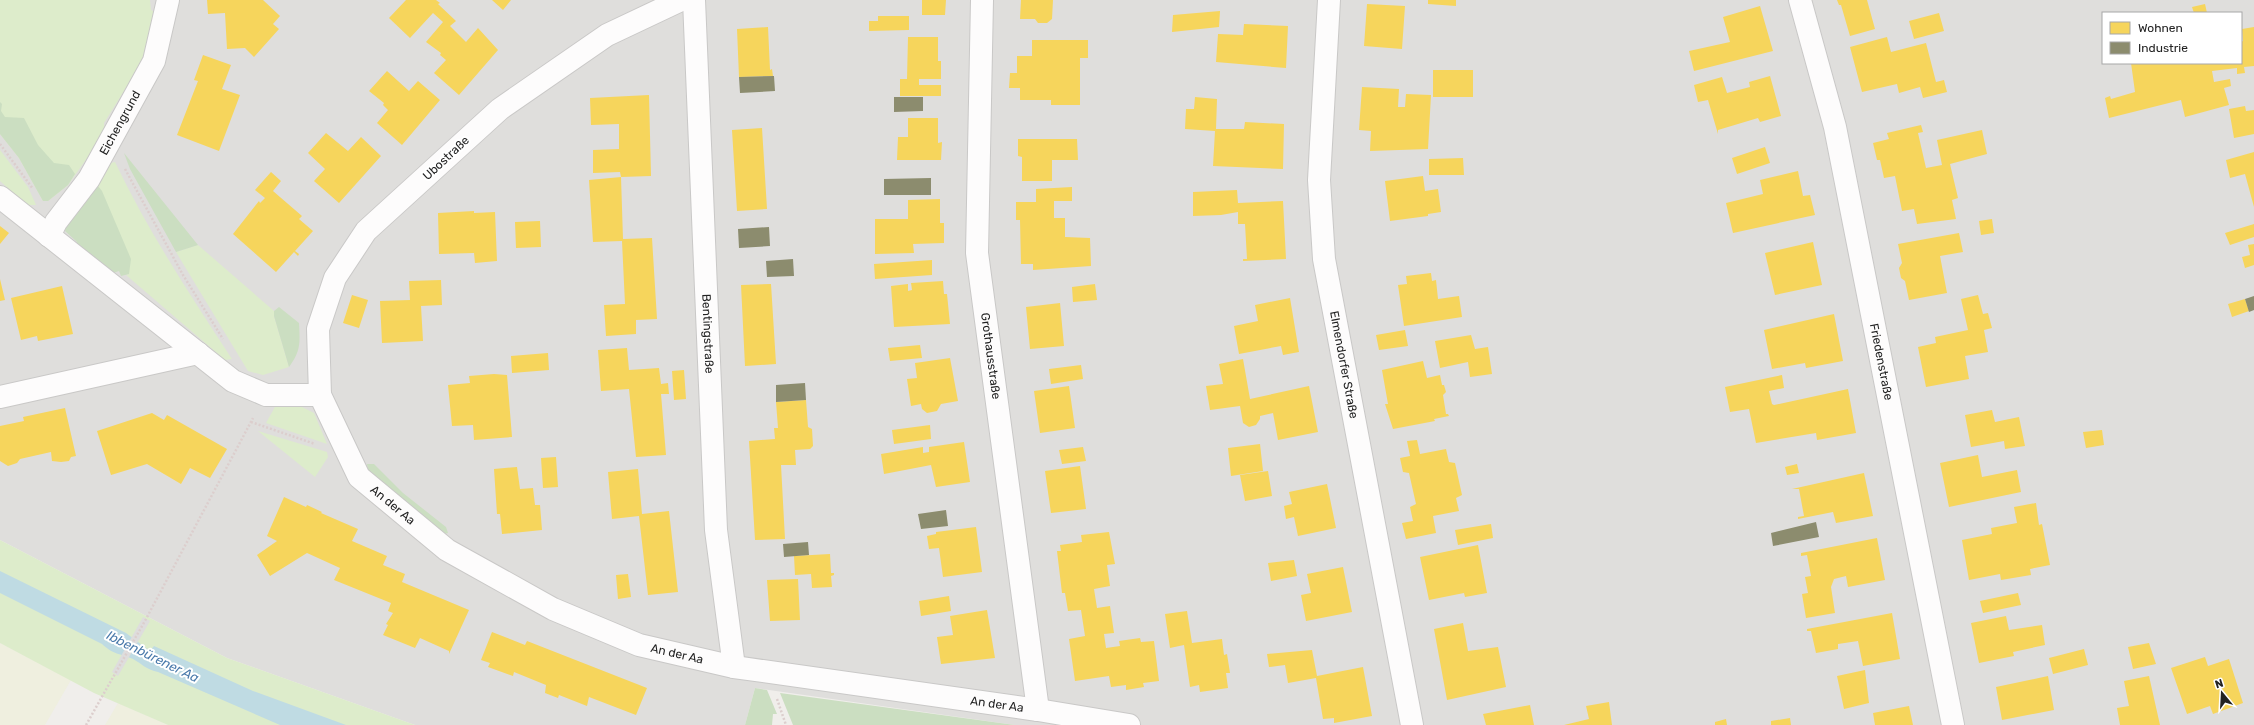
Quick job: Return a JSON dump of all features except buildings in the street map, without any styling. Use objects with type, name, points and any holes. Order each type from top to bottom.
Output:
[{"type":"street","name":"Eichengrund","points":[[49,236],[56,222],[89,179],[111,142],[154,61],[168,0]]},
{"type":"street","name":"Ubostraße","points":[[320,395],[318,329],[335,278],[366,231],[500,108],[607,35],[680,0]]},
{"type":"street","name":"Bentingstraße","points":[[694,0],[716,530],[734,667]]},
{"type":"street","name":"Grothausstraße","points":[[982,0],[977,253],[1038,710]]},
{"type":"street","name":"Elmendorfer Straße","points":[[1329,0],[1319,180],[1324,259],[1412,725]]},
{"type":"street","name":"Friedenstraße","points":[[1800,0],[1835,127],[1953,725]]},
{"type":"street","points":[[0,197],[233,381],[266,395],[320,395]]},
{"type":"street","points":[[0,397],[198,353]]},
{"type":"street","name":"An der Aa","points":[[320,395],[359,477],[447,550],[553,609],[639,645],[734,667],[1038,710],[1129,725]]},
{"type":"path","points":[[111,142],[183,275],[226,342]]},
{"type":"path","points":[[86,725],[116,675],[266,395]]},
{"type":"path","points":[[251,422],[318,445]]},
{"type":"shaded area","points":[[0,0],[2254,0],[2254,725],[1015,725],[755,688],[745,725],[415,725],[227,658],[0,540]]},
{"type":"green space","points":[[0,0],[150,0],[151,10],[156,13],[141,64],[104,123],[105,133],[68,185],[48,201],[43,201],[19,158],[0,134]]},
{"type":"green space","points":[[0,102],[2,104],[1,111],[5,117],[24,118],[38,145],[54,163],[69,165],[75,174],[68,185],[48,201],[43,201],[19,158],[0,134]]},
{"type":"green space","points":[[0,150],[28,187],[36,205],[27,205],[0,181]]},
{"type":"green space","points":[[124,153],[198,245],[176,252],[130,169]]},
{"type":"green space","points":[[115,162],[155,238],[232,359],[225,360],[126,275],[129,274],[98,186],[111,163]]},
{"type":"green space","points":[[98,186],[102,191],[131,259],[129,274],[121,276],[119,271],[113,273],[77,251],[77,242],[65,231],[67,216],[80,208]]},
{"type":"green space","points":[[198,245],[274,311],[274,316],[289,367],[263,375],[248,371],[176,252]]},
{"type":"green space","points":[[279,307],[299,323],[300,336],[298,351],[289,367],[274,316],[274,311]]},
{"type":"green space","points":[[296,404],[314,413],[327,444],[266,423],[276,405]]},
{"type":"green space","points":[[258,431],[327,452],[328,457],[315,477]]},
{"type":"green space","points":[[367,464],[374,464],[403,493],[446,527],[448,533],[441,535],[368,471]]},
{"type":"green space","points":[[0,540],[227,658],[415,725],[168,725],[94,693],[0,643]]},
{"type":"green space","points":[[0,643],[71,680],[45,725],[0,725]]},
{"type":"green space","points":[[755,688],[767,690],[777,714],[773,714],[772,725],[745,725]]},
{"type":"green space","points":[[780,693],[1015,725],[793,725]]},
{"type":"green space","points":[[118,703],[168,725],[105,725]]},
{"type":"water","name":"Ibbenbürener Aa","points":[[0,571],[126,633],[150,651],[154,646],[253,691],[346,725],[280,725],[151,670],[133,659],[113,652],[102,644],[0,593]]},
{"type":"pier","points":[[143,617],[150,621],[118,676],[112,672]]}]
